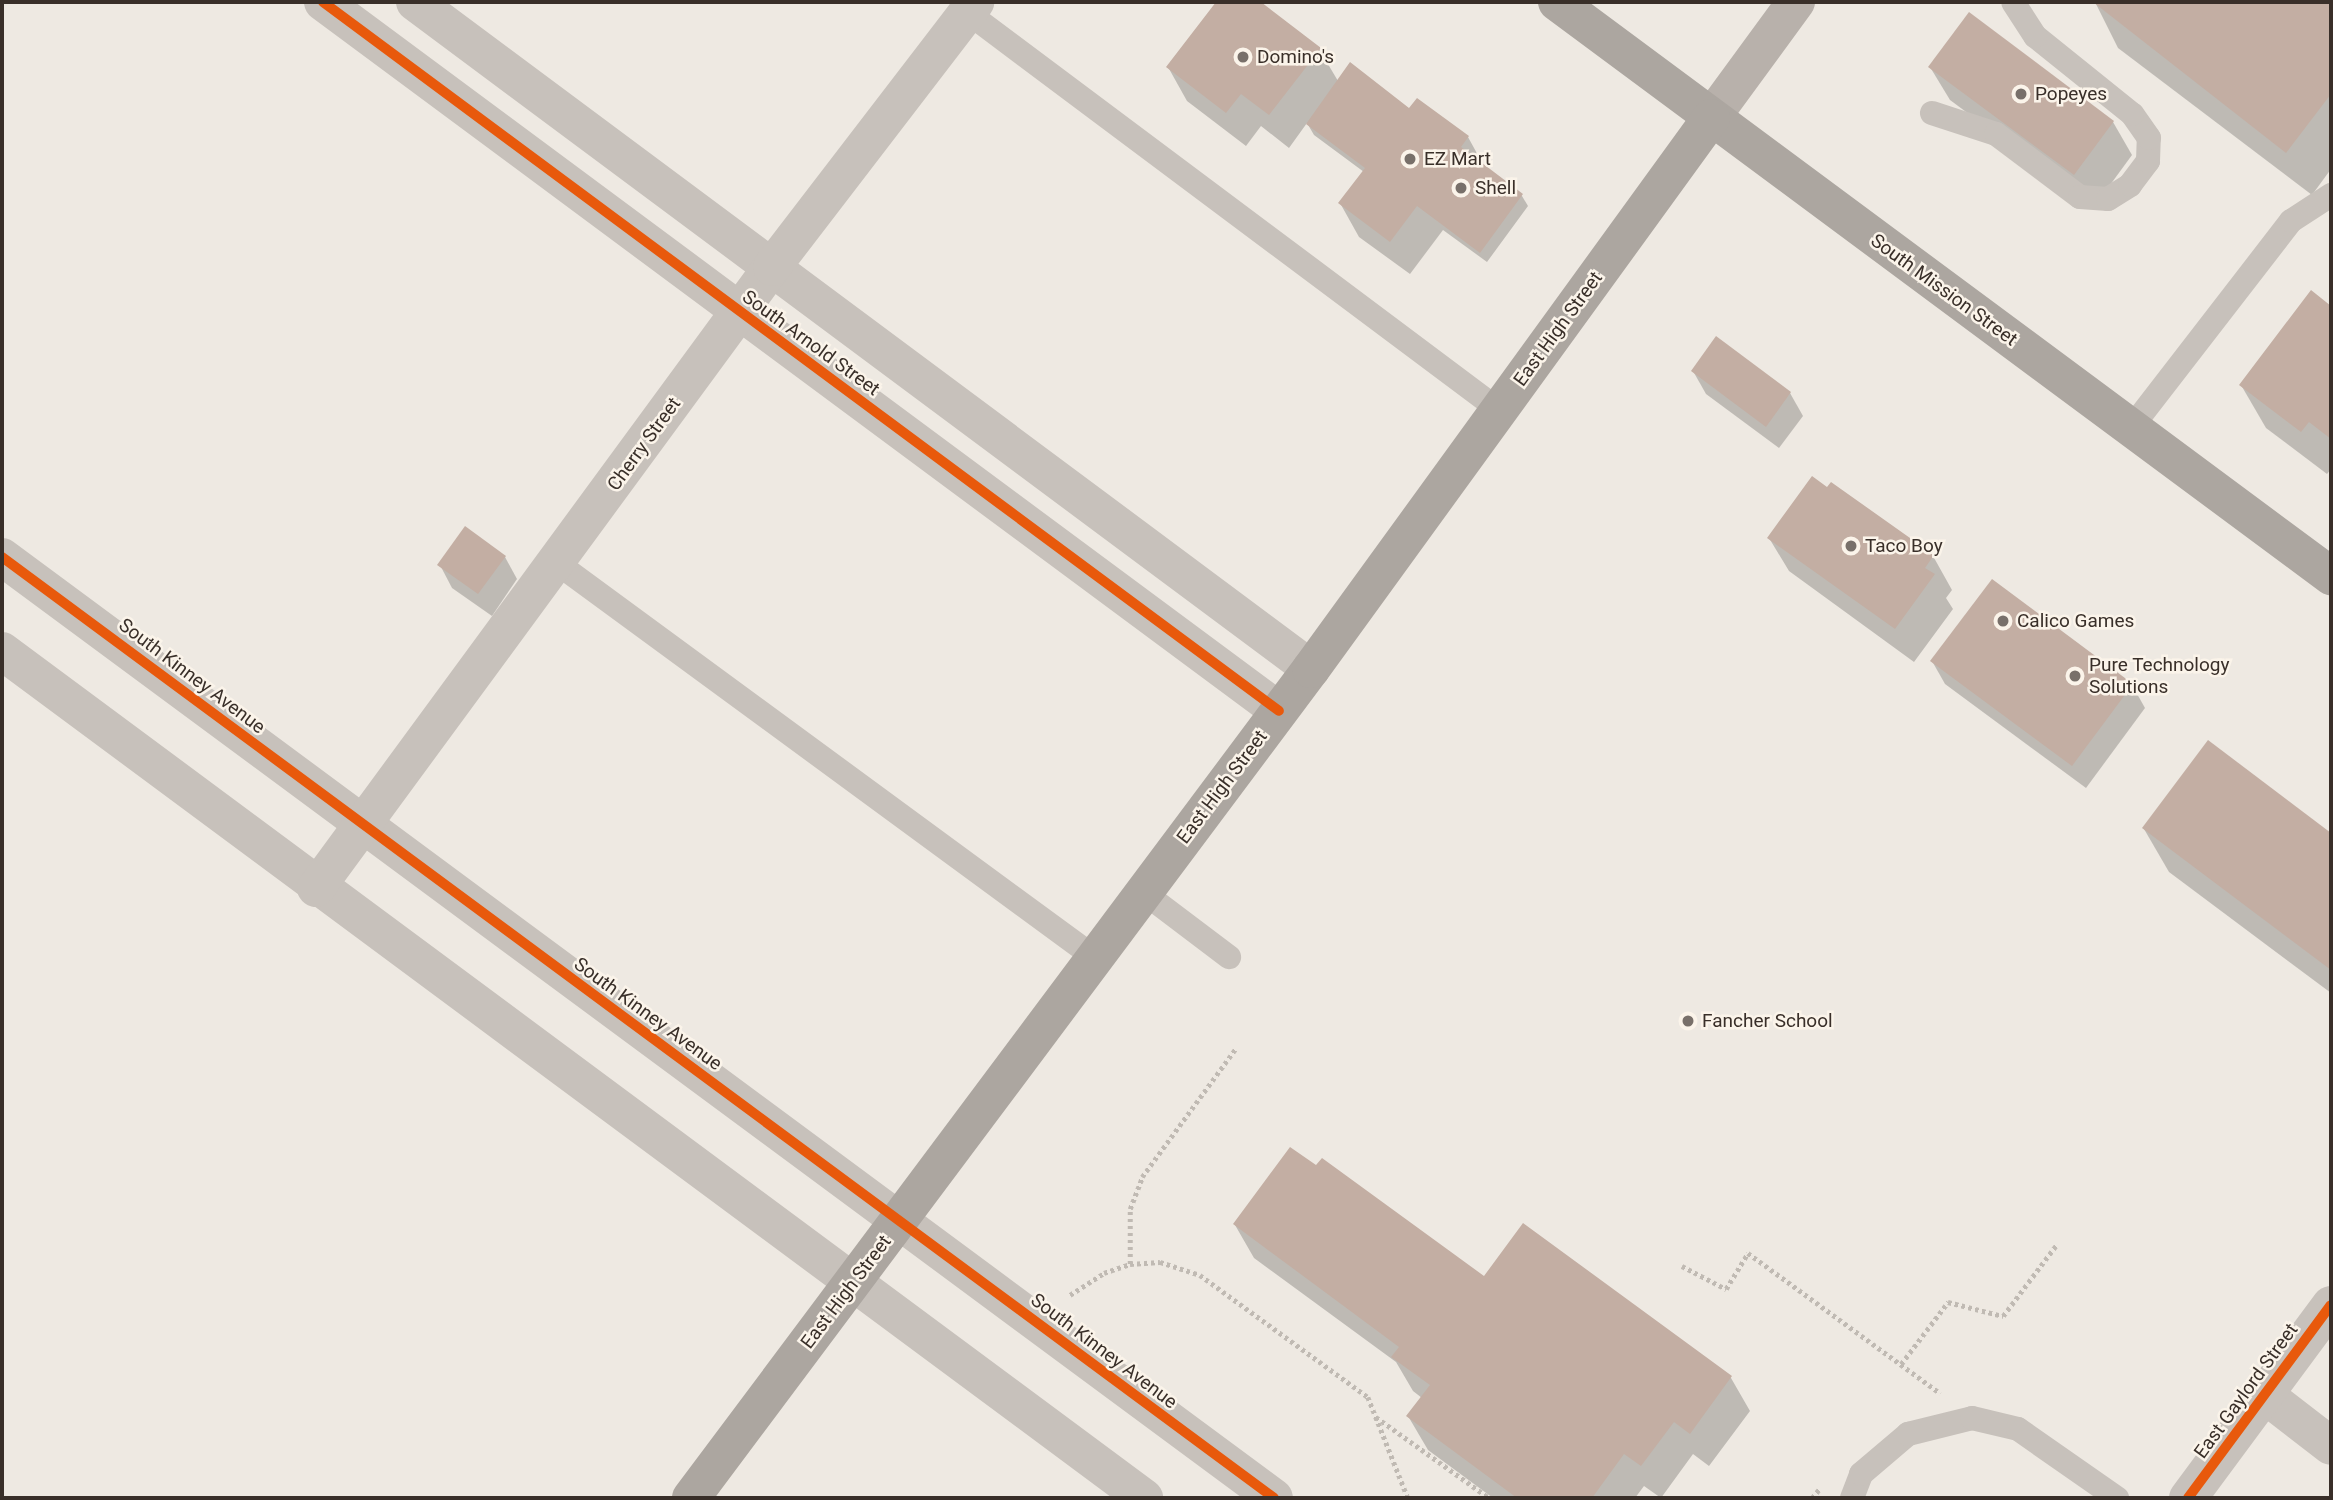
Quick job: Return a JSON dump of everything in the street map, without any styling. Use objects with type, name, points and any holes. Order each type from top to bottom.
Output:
[{"type":"main road","name":"South Mission Street","points":[[1557,2],[2331,576]]},
{"type":"main road","name":"East High Street","points":[[691,1498],[1311,669],[1711,118]]},
{"type":"street","name":"South Arnold Street","points":[[323,2],[1279,711]]},
{"type":"street","name":"South Arnold Street","points":[[415,2],[1311,669]]},
{"type":"street","name":"East High Street","points":[[1711,118],[1796,2]]},
{"type":"street","name":"Cherry Street","points":[[316,888],[772,267],[971,7]]},
{"type":"street","name":"South Kinney Avenue","points":[[2,556],[1273,1498]]},
{"type":"street","points":[[2,651],[316,888],[1144,1498]]},
{"type":"street","name":"East Gaylord Street","points":[[2188,1498],[2331,1305]]},
{"type":"street","points":[[2265,1395],[2331,1446]]},
{"type":"lane","points":[[1931,113],[1996,134],[2080,197],[2108,199],[2130,185],[2148,161],[2149,138],[2132,114],[2035,36],[2012,2]]},
{"type":"lane","points":[[971,7],[1499,410]]},
{"type":"lane","points":[[2131,428],[2291,221],[2331,195]]},
{"type":"lane","points":[[557,563],[1094,957]]},
{"type":"lane","points":[[1143,892],[1229,957]]},
{"type":"lane","points":[[1852,1498],[1861,1474],[1908,1434],[1972,1418],[2018,1429],[2117,1498]]},
{"type":"path","points":[[1130,1264],[1130,1209],[1142,1177],[1236,1048]]},
{"type":"path","points":[[1901,1364],[1948,1302],[2003,1315],[2057,1244]]},
{"type":"path","points":[[1682,1266],[1726,1289],[1748,1253],[1941,1393]]},
{"type":"path","points":[[1070,1295],[1104,1273],[1130,1264],[1160,1262],[1200,1275],[1368,1397],[1408,1498]]},
{"type":"path","points":[[1376,1416],[1489,1498]]},
{"type":"building","name":"Domino's","points":[[1216,2],[1261,2],[1321,48],[1269,115],[1241,94],[1226,113],[1166,67]]},
{"type":"building","points":[[2093,2],[2331,2],[2331,94],[2286,153]]},
{"type":"building","name":"Popeyes","points":[[1969,12],[2114,121],[2074,175],[1928,67]]},
{"type":"building","points":[[1350,62],[1409,108],[1417,98],[1469,136],[1461,147],[1523,194],[1480,253],[1417,206],[1390,242],[1338,203],[1365,168],[1306,124]]},
{"type":"building","points":[[2311,290],[2331,306],[2331,439],[2309,422],[2301,432],[2239,385]]},
{"type":"building","points":[[1716,336],[1791,392],[1766,427],[1691,371]]},
{"type":"building","name":"Taco Boy","points":[[1812,476],[1827,487],[1831,482],[1934,555],[1925,568],[1935,574],[1895,629],[1767,538]]},
{"type":"building","points":[[465,526],[506,556],[478,594],[437,565]]},
{"type":"building","points":[[1992,579],[2133,684],[2072,766],[1930,661]]},
{"type":"building","points":[[2208,740],[2331,833],[2331,970],[2142,828]]},
{"type":"building","points":[[1290,1147],[1316,1165],[1322,1158],[1484,1276],[1523,1223],[1732,1376],[1690,1434],[1674,1422],[1641,1466],[1624,1454],[1592,1498],[1517,1498],[1406,1416],[1430,1385],[1391,1357],[1399,1347],[1233,1224]]},
{"type":"cycle path","points":[[323,2],[1279,711]]},
{"type":"cycle path","points":[[2,557],[1274,1498]]},
{"type":"cycle path","points":[[2188,1498],[2331,1305]]},
{"type":"place","name":"Domino's","points":[[1243,57]]},
{"type":"place","name":"Popeyes","points":[[2021,94]]},
{"type":"place","name":"EZ Mart","points":[[1410,159]]},
{"type":"place","name":"Shell","points":[[1461,188]]},
{"type":"place","name":"Taco Boy","points":[[1851,546]]},
{"type":"place","name":"Calico Games","points":[[2003,621]]},
{"type":"place","name":"Pure Technology Solutions","points":[[2075,676]]},
{"type":"place","name":"Fancher School","points":[[1688,1021]]}]
